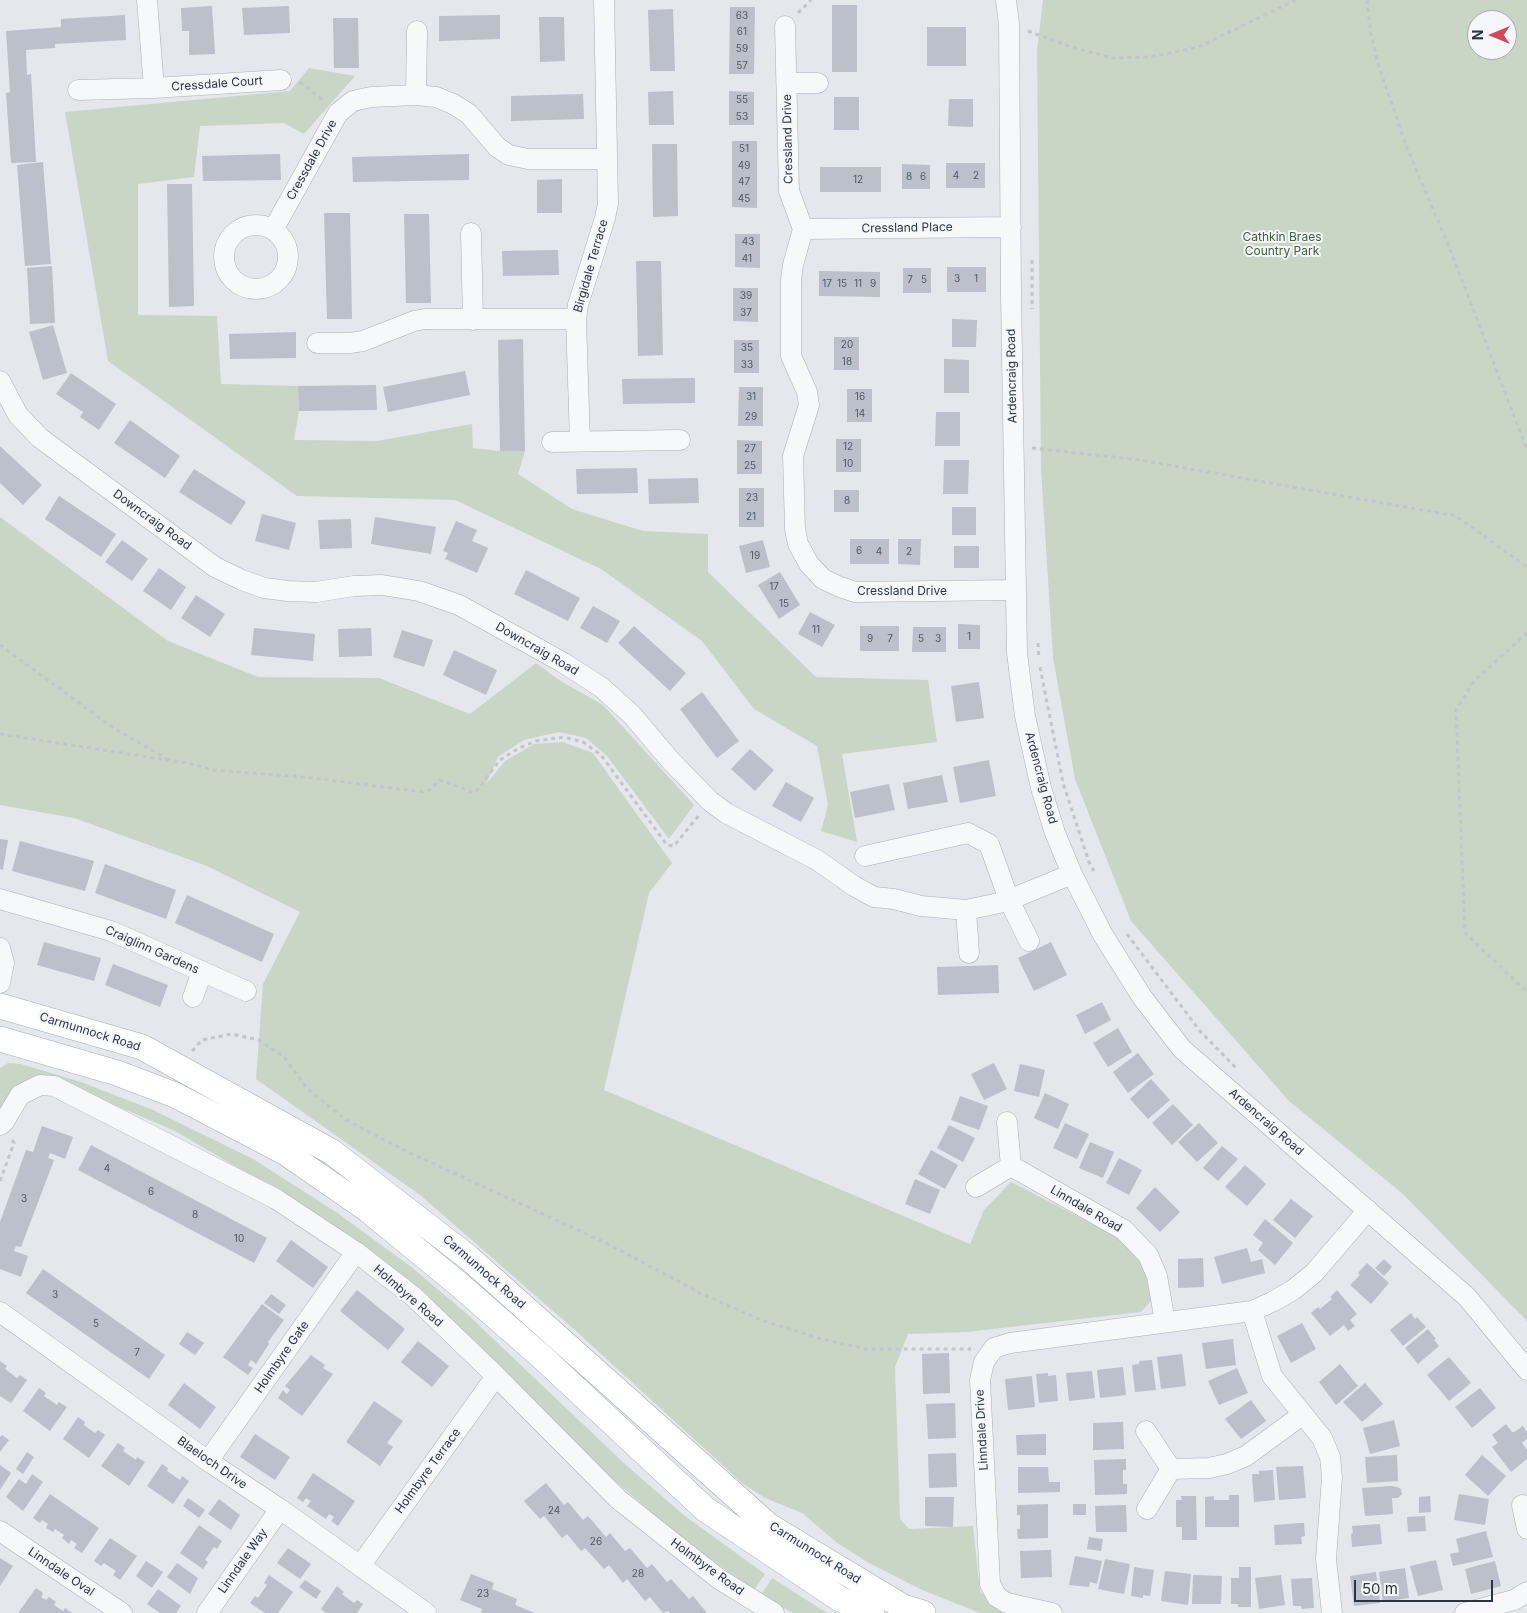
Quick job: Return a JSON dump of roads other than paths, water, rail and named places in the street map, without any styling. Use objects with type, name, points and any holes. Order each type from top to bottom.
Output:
[{"type":"main road","name":"Carmunnock Road","points":[[0,1006],[142,1047],[332,1152],[469,1258],[769,1526],[903,1606],[923,1613]]},
{"type":"main road","name":"Carmunnock Road","points":[[0,1039],[117,1073],[175,1095],[286,1153],[367,1209],[462,1287],[550,1364],[705,1509],[840,1599],[872,1613]]},
{"type":"street","name":"Cressdale Court","points":[[147,0],[154,88]]},
{"type":"street","name":"Birgidale Terrace","points":[[580,442],[576,318],[578,305],[608,204],[604,0]]},
{"type":"street","name":"Ardencraig Road","points":[[1006,0],[1009,24],[1017,653],[1025,716],[1041,788],[1055,833],[1072,874],[1103,936],[1142,997],[1182,1049],[1466,1297],[1527,1370]]},
{"type":"street","name":"Cressland Drive","points":[[786,26],[790,191],[803,229],[791,280],[791,356],[807,392],[809,405],[794,456],[795,529],[798,544],[805,557],[823,579],[855,592],[1016,590]]},
{"type":"street","points":[[416,95],[417,31]]},
{"type":"street","name":"Cressdale Court","points":[[78,90],[154,88],[280,80]]},
{"type":"street","points":[[787,83],[818,83]]},
{"type":"street","name":"Cressdale Drive","points":[[273,230],[338,113],[353,101],[371,97],[416,95],[436,97],[453,104],[469,114],[497,147],[509,155],[528,159],[607,160]]},
{"type":"street","name":"Cressland Place","points":[[803,229],[1011,227]]},
{"type":"street","points":[[471,233],[473,320]]},
{"type":"street","points":[[317,343],[363,341],[414,321],[576,318]]},
{"type":"street","name":"Downcraig Road","points":[[0,381],[18,415],[40,438],[215,567],[264,588],[316,592],[354,586],[382,585],[419,591],[459,605],[562,662],[601,687],[632,714],[670,760],[710,801],[726,813],[817,860],[854,886],[874,897],[894,899],[921,906],[966,910],[1009,900],[1072,874]]},
{"type":"street","points":[[552,442],[680,440]]},
{"type":"street","points":[[865,856],[968,834],[989,844],[1009,900],[1029,941]]},
{"type":"street","name":"Craiglinn Gardens","points":[[0,899],[112,931],[246,991]]},
{"type":"street","points":[[966,910],[969,953]]},
{"type":"street","points":[[0,948],[4,962],[0,984]]},
{"type":"street","points":[[193,997],[202,972]]},
{"type":"street","name":"Holmbyre Road","points":[[2,1123],[20,1095],[40,1085],[54,1086],[276,1199],[356,1252],[414,1297],[496,1376],[618,1499],[719,1579],[774,1613]]},
{"type":"street","points":[[976,1188],[1010,1166],[1007,1122]]},
{"type":"street","name":"Linndale Road","points":[[1010,1166],[1124,1230],[1136,1242],[1148,1255],[1157,1276],[1165,1322]]},
{"type":"street","points":[[1165,1322],[1252,1311],[1272,1302],[1293,1290],[1314,1273],[1368,1210]]},
{"type":"street","name":"Holmbyre Gate","points":[[208,1461],[356,1252]]},
{"type":"street","points":[[1252,1311],[1272,1376],[1322,1438],[1330,1457],[1332,1477],[1326,1559],[1332,1613]]},
{"type":"street","name":"Blaeloch Drive","points":[[0,1312],[208,1461],[280,1509],[426,1613]]},
{"type":"street","name":"Linndale Drive","points":[[1052,1613],[1007,1603],[997,1598],[990,1584],[980,1380],[984,1362],[994,1348],[1010,1343],[1165,1322]]},
{"type":"street","name":"Holmbyre Terrace","points":[[360,1566],[496,1376]]},
{"type":"street","points":[[1171,1469],[1209,1468],[1227,1464],[1246,1456],[1302,1415]]},
{"type":"street","points":[[1146,1431],[1171,1469]]},
{"type":"street","points":[[1147,1509],[1171,1469]]},
{"type":"street","points":[[1522,1505],[1527,1529]]},
{"type":"street","name":"Linndale Way","points":[[207,1613],[280,1509]]},
{"type":"street","name":"Linndale Oval","points":[[0,1531],[122,1613]]},
{"type":"street","points":[[1465,1613],[1514,1600],[1527,1592]]},
{"type":"park label","name":"Cathkin Braes Country Park","points":[[1282,244]]}]
